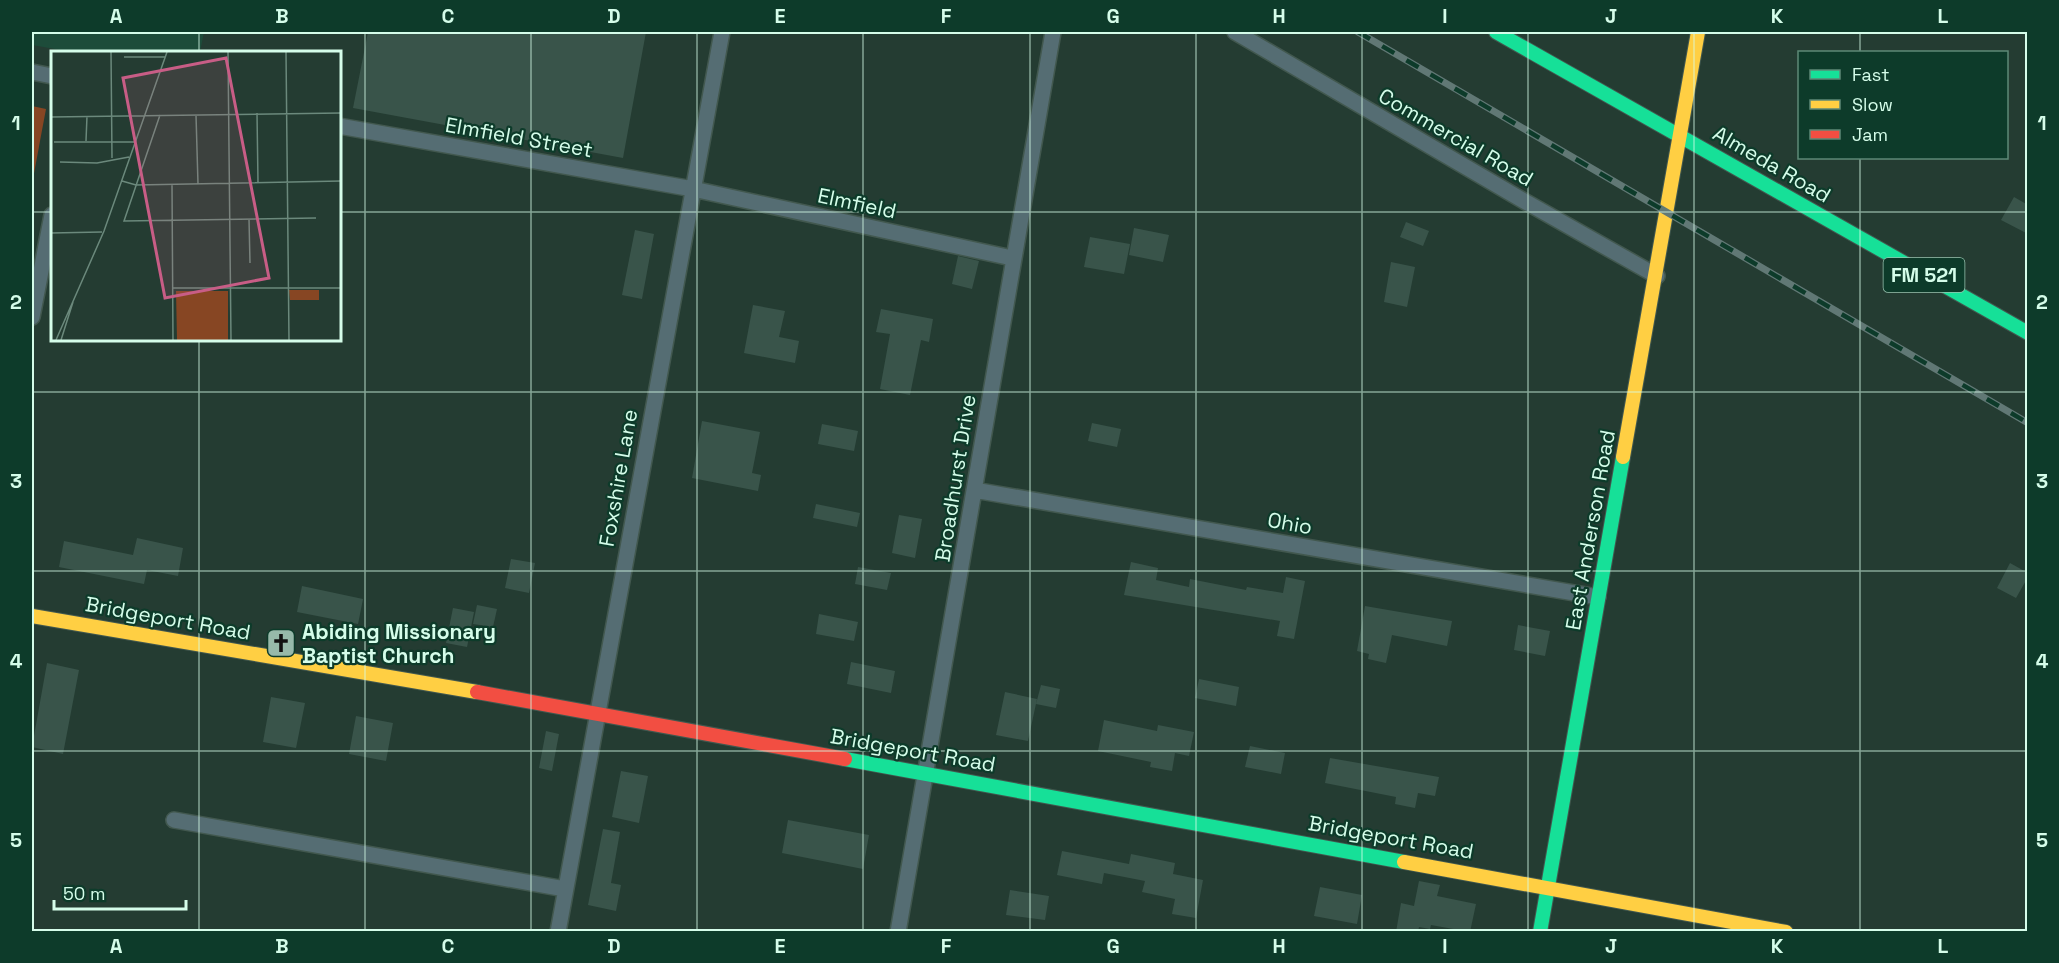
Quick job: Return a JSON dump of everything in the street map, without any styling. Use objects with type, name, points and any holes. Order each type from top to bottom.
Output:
[{"type":"street","name":"Foxshire Lane","points":[[558,932],[722,32]]},
{"type":"street","name":"Broadhurst Drive","points":[[898,932],[1012,258],[1053,32]]},
{"type":"street","name":"Commercial Road","points":[[1235,32],[1657,276]]},
{"type":"street","name":"Almeda Road","points":[[1496,32],[2028,333]]},
{"type":"street","name":"East Anderson Road","points":[[1540,932],[1657,276],[1698,32]]},
{"type":"street","points":[[32,72],[51,76]]},
{"type":"street","name":"Elmfield Street","points":[[340,126],[693,189]]},
{"type":"street","name":"Elmfield","points":[[693,189],[1012,258]]},
{"type":"street","points":[[32,317],[51,220]]},
{"type":"street","name":"Ohio","points":[[974,490],[1599,597]]},
{"type":"street","name":"Bridgeport Road","points":[[32,616],[597,713],[1786,932]]},
{"type":"street","points":[[174,820],[565,889]]},
{"type":"shaded area","points":[[32,32],[204,32],[200,51],[66,51],[32,45]]},
{"type":"shaded area","points":[[32,106],[46,109],[32,184]]},
{"type":"building","points":[[368,32],[646,32],[623,158],[353,108]]},
{"type":"building","points":[[2014,197],[2028,205],[2028,234],[2001,220]]},
{"type":"building","points":[[1406,222],[1429,231],[1423,246],[1400,237]]},
{"type":"building","points":[[1134,228],[1169,235],[1163,262],[1129,255]]},
{"type":"building","points":[[635,230],[654,234],[642,299],[622,295]]},
{"type":"building","points":[[1090,237],[1130,244],[1124,274],[1084,267]]},
{"type":"building","points":[[958,256],[979,261],[972,289],[952,284]]},
{"type":"building","points":[[1391,262],[1415,267],[1407,307],[1384,302]]},
{"type":"building","points":[[753,305],[785,311],[779,337],[799,341],[795,363],[744,353]]},
{"type":"building","points":[[881,309],[933,319],[929,342],[921,340],[910,395],[880,389],[890,334],[876,332]]},
{"type":"building","points":[[702,421],[760,432],[752,473],[761,475],[758,491],[692,478]]},
{"type":"building","points":[[1092,423],[1121,429],[1117,447],[1088,441]]},
{"type":"building","points":[[822,424],[858,431],[854,451],[818,444]]},
{"type":"building","points":[[816,504],[860,513],[857,527],[813,518]]},
{"type":"building","points":[[899,515],[922,519],[915,558],[892,553]]},
{"type":"building","points":[[137,538],[183,548],[178,576],[147,570],[144,584],[59,567],[64,541],[133,555]]},
{"type":"building","points":[[511,559],[535,563],[529,593],[505,588]]},
{"type":"building","points":[[1131,562],[1158,568],[1156,580],[1189,587],[1190,579],[1246,590],[1247,587],[1283,593],[1286,577],[1305,581],[1294,639],[1277,636],[1280,621],[1124,595]]},
{"type":"building","points":[[2010,563],[2028,573],[2016,598],[1997,588]]},
{"type":"building","points":[[858,567],[891,573],[887,590],[855,584]]},
{"type":"building","points":[[302,586],[363,599],[358,624],[297,612]]},
{"type":"building","points":[[477,605],[497,609],[493,627],[473,624]]},
{"type":"building","points":[[1365,606],[1452,621],[1447,646],[1392,635],[1386,663],[1368,659],[1369,654],[1357,651]]},
{"type":"building","points":[[453,608],[474,612],[467,647],[446,643]]},
{"type":"building","points":[[819,614],[858,622],[854,641],[816,634]]},
{"type":"building","points":[[1518,625],[1550,631],[1545,656],[1514,650]]},
{"type":"building","points":[[851,662],[895,671],[891,693],[847,684]]},
{"type":"building","points":[[47,663],[79,670],[63,754],[32,747]]},
{"type":"building","points":[[1199,679],[1239,687],[1236,706],[1195,698]]},
{"type":"building","points":[[1041,685],[1060,689],[1056,708],[1036,704]]},
{"type":"building","points":[[1005,692],[1037,699],[1028,741],[996,735]]},
{"type":"building","points":[[271,697],[305,703],[296,748],[263,742]]},
{"type":"building","points":[[356,716],[393,723],[386,761],[349,754]]},
{"type":"building","points":[[1104,720],[1157,731],[1158,725],[1194,732],[1189,756],[1175,753],[1172,771],[1150,767],[1151,762],[1098,751]]},
{"type":"building","points":[[546,731],[559,734],[552,771],[539,768]]},
{"type":"building","points":[[1250,746],[1285,753],[1281,774],[1245,767]]},
{"type":"building","points":[[1330,758],[1439,777],[1435,796],[1418,793],[1415,808],[1395,804],[1396,797],[1325,783]]},
{"type":"building","points":[[621,771],[648,776],[639,823],[612,817]]},
{"type":"building","points":[[788,820],[869,835],[863,869],[782,853]]},
{"type":"building","points":[[603,829],[620,832],[611,883],[621,885],[616,911],[588,905]]},
{"type":"building","points":[[1062,851],[1129,864],[1131,854],[1175,863],[1173,874],[1203,880],[1196,918],[1172,914],[1175,899],[1142,892],[1145,881],[1104,873],[1102,884],[1057,875]]},
{"type":"building","points":[[1419,881],[1440,885],[1437,896],[1476,904],[1470,932],[1431,925],[1430,929],[1419,927],[1418,932],[1396,932],[1401,903],[1414,906]]},
{"type":"building","points":[[1320,887],[1362,895],[1357,924],[1314,916]]},
{"type":"building","points":[[1010,890],[1049,896],[1045,920],[1006,915]]},
{"type":"railway","points":[[1358,32],[2028,423]]},
{"type":"traffic: fast","points":[[1496,32],[2028,333]]},
{"type":"traffic: fast","points":[[1540,932],[1623,457]]},
{"type":"traffic: fast","points":[[845,759],[1404,862]]},
{"type":"traffic: slow","points":[[1623,457],[1698,32]]},
{"type":"traffic: slow","points":[[32,616],[477,692]]},
{"type":"traffic: slow","points":[[1404,862],[1786,932]]},
{"type":"traffic: jam","points":[[477,692],[845,759]]},
{"type":"place","name":"Abiding Missionary Baptist Church","points":[[281,643]]}]
